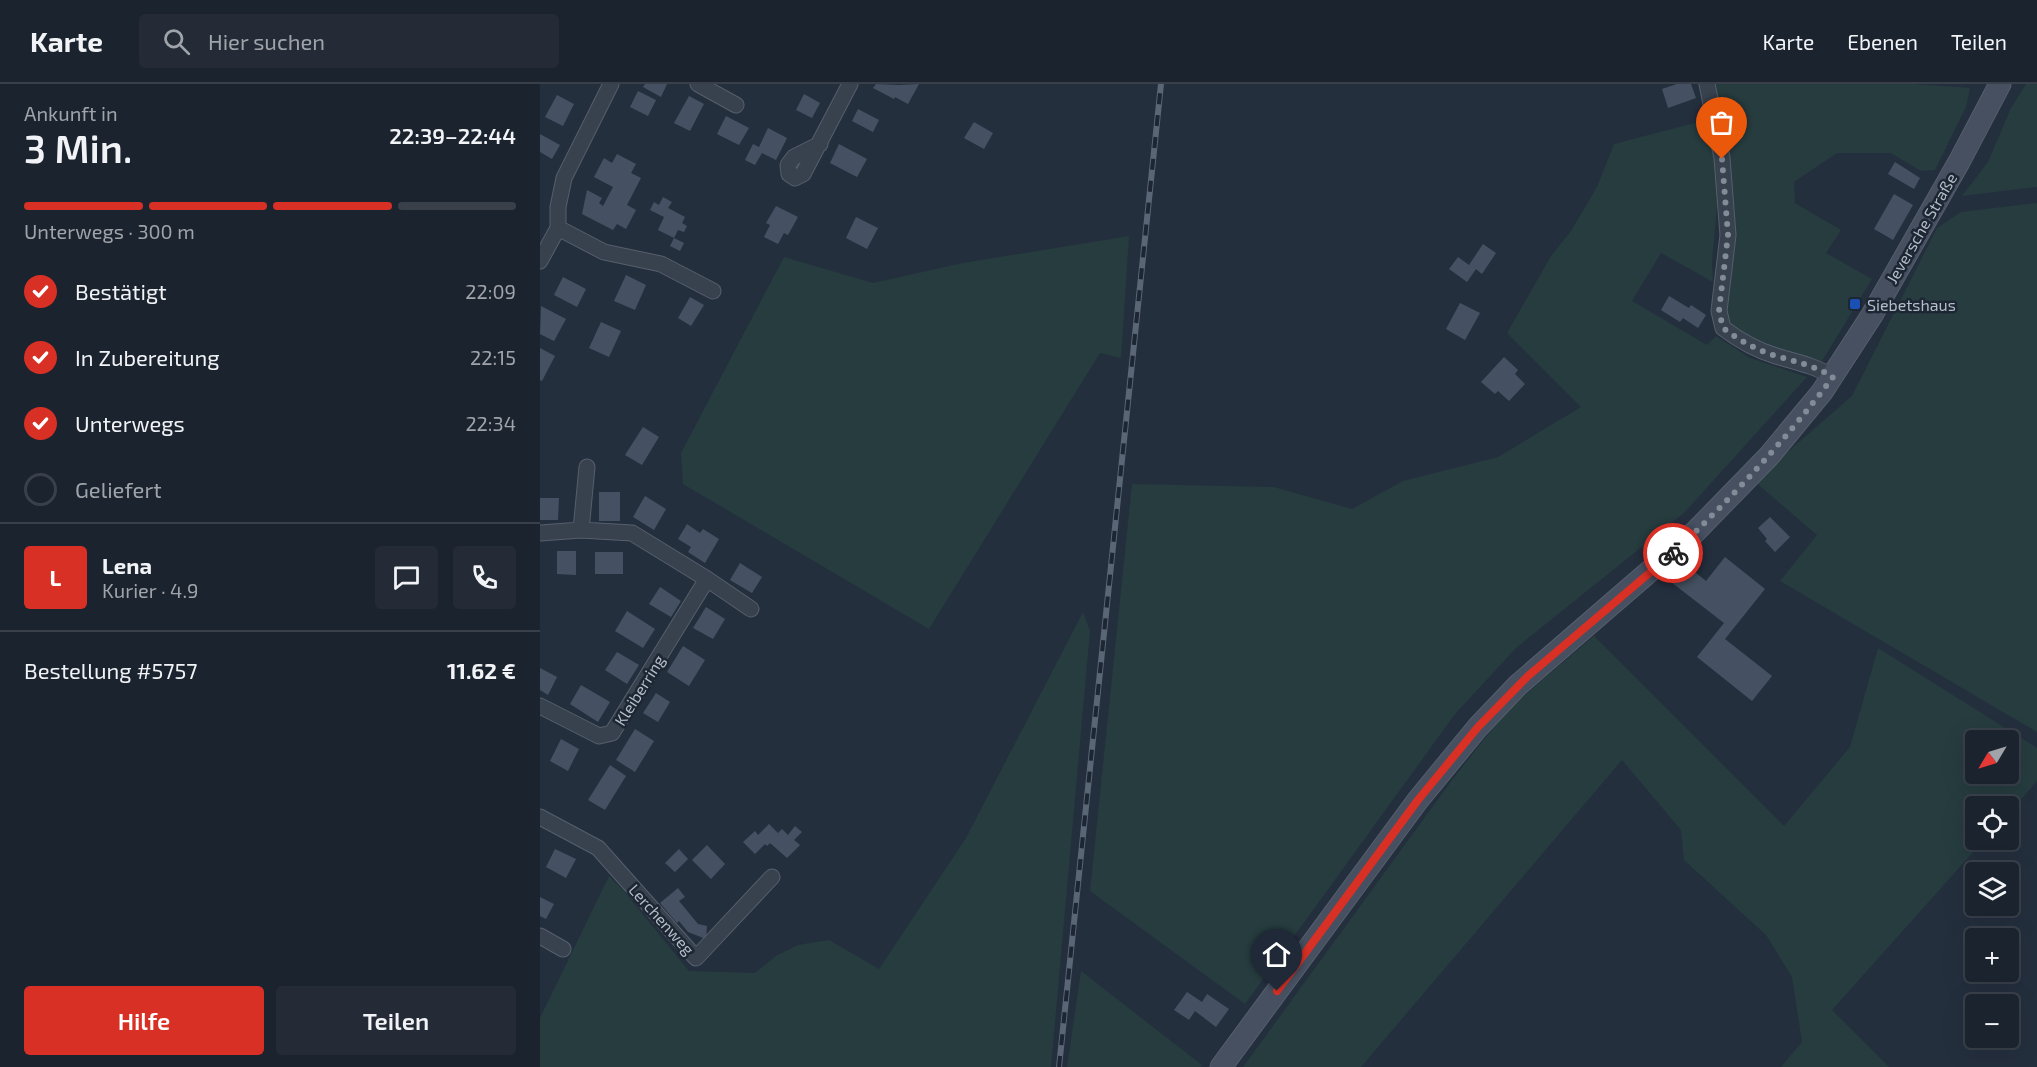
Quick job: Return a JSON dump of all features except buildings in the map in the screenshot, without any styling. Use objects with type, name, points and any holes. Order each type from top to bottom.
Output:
[{"type":"street","points":[[540,261],[558,228],[558,207],[564,178],[611,84]]},
{"type":"street","points":[[698,84],[736,105]]},
{"type":"street","points":[[820,144],[850,84]]},
{"type":"street","points":[[1707,84],[1722,159],[1728,235],[1719,311],[1723,328],[1749,345],[1774,356],[1822,370],[1833,377]]},
{"type":"street","name":"Jeversche Straße","points":[[1221,1067],[1418,800],[1478,727],[1518,686],[1695,532],[1769,456],[1833,377],[1878,304],[1959,162],[2000,84]]},
{"type":"street","points":[[558,228],[604,252],[661,264],[713,291]]},
{"type":"street","points":[[581,530],[587,467]]},
{"type":"street","points":[[540,533],[581,530],[632,533],[751,609]]},
{"type":"street","name":"Kleiberring","points":[[540,706],[598,736],[612,733],[707,579]]},
{"type":"street","name":"Lerchenweg","points":[[540,817],[598,848],[696,958],[772,877]]},
{"type":"street","points":[[540,936],[563,949]]},
{"type":"green space","points":[[1713,84],[1913,84],[1970,88],[1966,107],[1935,170],[1921,171],[1891,153],[1837,153],[1794,182],[1795,203],[1841,230],[1826,253],[1872,279],[1819,366],[1776,351],[1728,326],[1725,309]]},
{"type":"green space","points":[[2026,84],[2037,84],[2037,187],[1962,196],[1988,162],[2011,108]]},
{"type":"green space","points":[[1710,119],[1718,195],[1712,262],[1713,282],[1661,253],[1632,301],[1707,345],[1716,336],[1750,358],[1807,377],[1684,513],[1516,648],[1455,714],[1245,1004],[1090,891],[1132,484],[1274,487],[1352,509],[1403,481],[1498,457],[1581,407],[1507,333],[1551,256],[1571,231],[1597,187],[1614,144]]},
{"type":"green space","points":[[2037,203],[2037,732],[1780,581],[1817,535],[1754,481],[1852,396],[1937,228],[1961,212]]},
{"type":"green space","points":[[1129,236],[1121,358],[1100,353],[929,629],[683,484],[681,453],[784,257],[873,283],[963,263]]},
{"type":"green space","points":[[1083,612],[1090,631],[1051,1067],[540,1067],[540,1018],[609,876],[689,971],[755,973],[776,956],[798,945],[829,940],[879,969],[966,838]]},
{"type":"green space","points":[[1594,636],[1784,826],[1850,747],[1878,648],[2008,730],[1965,730],[1965,784],[2019,784],[2019,737],[2037,748],[2037,781],[2019,802],[2019,796],[1965,796],[1965,850],[1975,850],[1832,1010],[1889,1067],[1781,1067],[1802,1042],[1792,977],[1766,935],[1684,860],[1681,830],[1622,760],[1361,1067],[1243,1067],[1452,780],[1508,709]]},
{"type":"green space","points":[[1081,971],[1202,1065],[1200,1067],[1067,1067]]},
{"type":"railway","points":[[1059,1067],[1161,84]]},
{"type":"way so far","points":[[1673,553],[1769,456],[1833,377],[1822,370],[1774,356],[1749,345],[1723,328],[1719,311],[1728,235],[1722,159]]},
{"type":"place","name":"Siebetshaus","points":[[1855,304]]},
{"type":"route","points":[[1277,991],[1418,800],[1478,727],[1528,676],[1673,553]]}]
